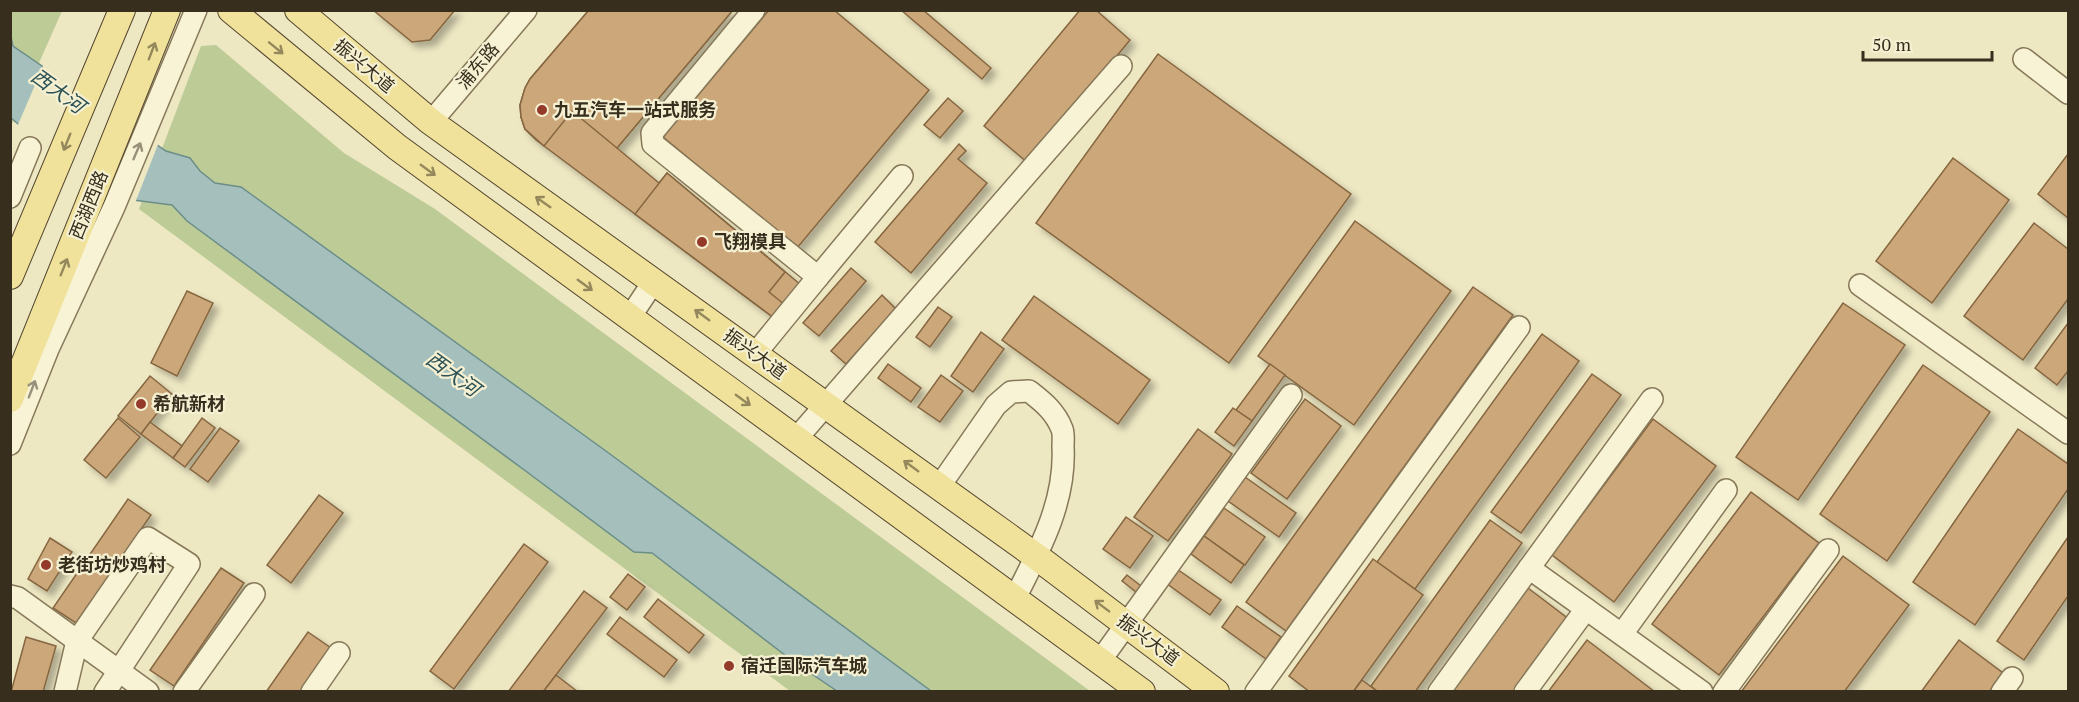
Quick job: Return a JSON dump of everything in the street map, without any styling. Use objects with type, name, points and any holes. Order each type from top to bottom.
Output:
[{"type":"main road","points":[[10,276],[122,10]]},
{"type":"main road","name":"西湖西路","points":[[10,399],[102,204],[136,91],[167,10]]},
{"type":"main road","points":[[231,10],[397,147],[1142,692]]},
{"type":"main road","name":"振兴大道","points":[[298,10],[431,122],[1036,557],[1216,692]]},
{"type":"street","points":[[10,444],[102,204],[163,90],[196,10]]},
{"type":"street","name":"浦东路","points":[[431,122],[526,10]]},
{"type":"street","points":[[754,10],[652,133],[653,144],[818,277]]},
{"type":"street","points":[[2024,59],[2068,93]]},
{"type":"street","points":[[795,439],[1121,66]]},
{"type":"street","points":[[10,197],[30,148]]},
{"type":"street","points":[[755,354],[902,176]]},
{"type":"street","points":[[630,317],[654,281]]},
{"type":"street","points":[[1860,285],[2068,433]]},
{"type":"street","points":[[1256,692],[1519,327]]},
{"type":"street","points":[[939,487],[996,405],[1011,392],[1029,391],[1051,409],[1063,431],[1064,460],[1059,495],[1036,557],[1014,598]]},
{"type":"street","points":[[1100,661],[1291,395]]},
{"type":"street","points":[[1439,692],[1652,399]]},
{"type":"street","points":[[1622,634],[1726,490]]},
{"type":"street","points":[[65,692],[77,641],[148,538],[189,564],[105,692]]},
{"type":"street","points":[[1724,692],[1828,550]]},
{"type":"street","points":[[1529,568],[1702,692]]},
{"type":"street","points":[[184,692],[254,594]]},
{"type":"street","points":[[10,596],[18,598],[148,692]]},
{"type":"street","points":[[1525,692],[1586,609]]},
{"type":"street","points":[[312,692],[339,653]]},
{"type":"green space","points":[[11,11],[62,11],[11,126]]},
{"type":"green space","points":[[216,45],[344,153],[435,209],[1090,691],[790,691],[139,209],[201,46]]},
{"type":"water","name":"西大河","points":[[10,32],[13,46],[166,151],[190,158],[200,171],[215,183],[241,187],[610,454],[931,691],[837,691],[794,662],[652,553],[634,552],[187,221],[172,205],[133,200],[18,124],[11,118]]},
{"type":"pier","points":[[44,64],[159,142],[135,203],[17,127]]},
{"type":"building","points":[[373,10],[455,10],[430,40],[412,42]]},
{"type":"building","points":[[589,10],[733,10],[617,148],[659,183],[667,173],[801,285],[774,318],[536,140],[525,129],[520,105],[525,88],[530,79]]},
{"type":"building","points":[[589,10],[733,10],[617,148],[572,111],[544,146],[525,129],[521,117],[520,105],[525,88],[530,79]]},
{"type":"building","points":[[769,10],[834,10],[929,90],[797,248],[663,137]]},
{"type":"building","points":[[901,10],[923,10],[991,68],[982,79]]},
{"type":"building","points":[[1080,10],[1096,10],[1130,40],[1028,163],[984,126]]},
{"type":"building","points":[[1158,54],[1351,194],[1229,363],[1036,223]]},
{"type":"building","points":[[948,98],[963,111],[940,138],[924,125]]},
{"type":"building","points":[[959,144],[966,151],[958,159],[987,183],[911,273],[875,242]]},
{"type":"building","points":[[2068,154],[2068,218],[2038,194]]},
{"type":"building","points":[[1953,158],[2009,200],[1932,303],[1876,261]]},
{"type":"building","points":[[667,173],[785,272],[769,292],[785,305],[774,318],[635,214]]},
{"type":"building","points":[[1355,221],[1451,291],[1354,425],[1258,356]]},
{"type":"building","points":[[2034,223],[2068,249],[2068,299],[2023,360],[1964,316]]},
{"type":"building","points":[[851,268],[866,281],[819,336],[803,323]]},
{"type":"building","points":[[1473,287],[1513,315],[1286,631],[1246,602]]},
{"type":"building","points":[[187,291],[213,303],[177,376],[151,363]]},
{"type":"building","points":[[882,295],[896,309],[846,364],[831,351]]},
{"type":"building","points":[[1034,296],[1150,380],[1118,424],[1002,340]]},
{"type":"building","points":[[1843,303],[1905,345],[1798,500],[1736,457]]},
{"type":"building","points":[[938,307],[952,317],[930,347],[916,337]]},
{"type":"building","points":[[2068,323],[2068,371],[2057,385],[2035,368]]},
{"type":"building","points":[[981,332],[1004,349],[973,392],[951,376]]},
{"type":"building","points":[[1542,334],[1579,361],[1415,589],[1377,562]]},
{"type":"building","points":[[888,364],[921,388],[911,402],[878,378]]},
{"type":"building","points":[[1270,364],[1285,375],[1252,421],[1236,410]]},
{"type":"building","points":[[1923,365],[1990,412],[1887,561],[1820,514]]},
{"type":"building","points":[[1592,374],[1621,395],[1521,533],[1491,512]]},
{"type":"building","points":[[941,375],[963,391],[940,422],[918,407]]},
{"type":"building","points":[[150,376],[172,394],[141,434],[118,416]]},
{"type":"building","points":[[1305,399],[1341,426],[1287,499],[1251,473]]},
{"type":"building","points":[[1233,408],[1252,421],[1234,446],[1215,432]]},
{"type":"building","points":[[118,418],[140,437],[106,478],[84,460]]},
{"type":"building","points":[[202,418],[215,428],[185,467],[173,458]]},
{"type":"building","points":[[1653,419],[1716,466],[1614,602],[1552,555]]},
{"type":"building","points":[[150,422],[182,446],[173,458],[141,434]]},
{"type":"building","points":[[220,428],[239,441],[208,482],[190,469]]},
{"type":"building","points":[[1198,429],[1232,454],[1168,541],[1134,517]]},
{"type":"building","points":[[2018,429],[2068,464],[2068,489],[1975,625],[1913,582]]},
{"type":"building","points":[[1245,477],[1296,513],[1279,537],[1228,501]]},
{"type":"building","points":[[1751,492],[1819,543],[1719,675],[1652,624]]},
{"type":"building","points":[[319,495],[343,513],[291,583],[267,565]]},
{"type":"building","points":[[128,499],[151,515],[76,623],[53,608]]},
{"type":"building","points":[[1224,508],[1265,537],[1245,565],[1204,536]]},
{"type":"building","points":[[1126,517],[1153,536],[1130,568],[1103,549]]},
{"type":"building","points":[[1490,520],[1522,543],[1415,692],[1378,692],[1371,686]]},
{"type":"building","points":[[1204,536],[1244,565],[1231,583],[1191,554]]},
{"type":"building","points":[[2068,537],[2068,596],[2024,660],[1997,641]]},
{"type":"building","points":[[50,538],[72,552],[47,591],[28,579]]},
{"type":"building","points":[[524,544],[548,562],[454,689],[430,671]]},
{"type":"building","points":[[1843,556],[1909,605],[1844,692],[1741,692]]},
{"type":"building","points":[[1373,559],[1423,595],[1353,692],[1310,692],[1289,676]]},
{"type":"building","points":[[221,568],[244,583],[174,686],[150,670]]},
{"type":"building","points":[[1177,569],[1221,600],[1210,615],[1166,583]]},
{"type":"building","points":[[628,574],[645,587],[627,610],[610,597]]},
{"type":"building","points":[[1127,575],[1141,586],[1136,592],[1122,581]]},
{"type":"building","points":[[1528,588],[1570,620],[1516,692],[1450,692]]},
{"type":"building","points":[[584,591],[607,608],[543,692],[508,692]]},
{"type":"building","points":[[658,599],[704,635],[689,653],[644,617]]},
{"type":"building","points":[[1237,606],[1281,637],[1266,659],[1222,627]]},
{"type":"building","points":[[620,617],[677,660],[664,677],[607,634]]},
{"type":"building","points":[[308,632],[331,648],[300,692],[266,692]]},
{"type":"building","points":[[26,637],[56,646],[43,692],[11,692]]},
{"type":"building","points":[[1587,640],[1655,692],[1548,692]]},
{"type":"building","points":[[1959,640],[2003,673],[1989,692],[1921,692]]},
{"type":"building","points":[[556,675],[578,692],[543,692]]},
{"type":"building","points":[[1362,680],[1378,692],[1353,692]]},
{"type":"place","name":"九五汽车一站式服务","points":[[542,110]]},
{"type":"place","name":"飞翔模具","points":[[702,242]]},
{"type":"place","name":"希航新材","points":[[141,404]]},
{"type":"place","name":"老街坊炒鸡村","points":[[46,565]]},
{"type":"place","name":"宿迁国际汽车城","points":[[729,666]]}]
